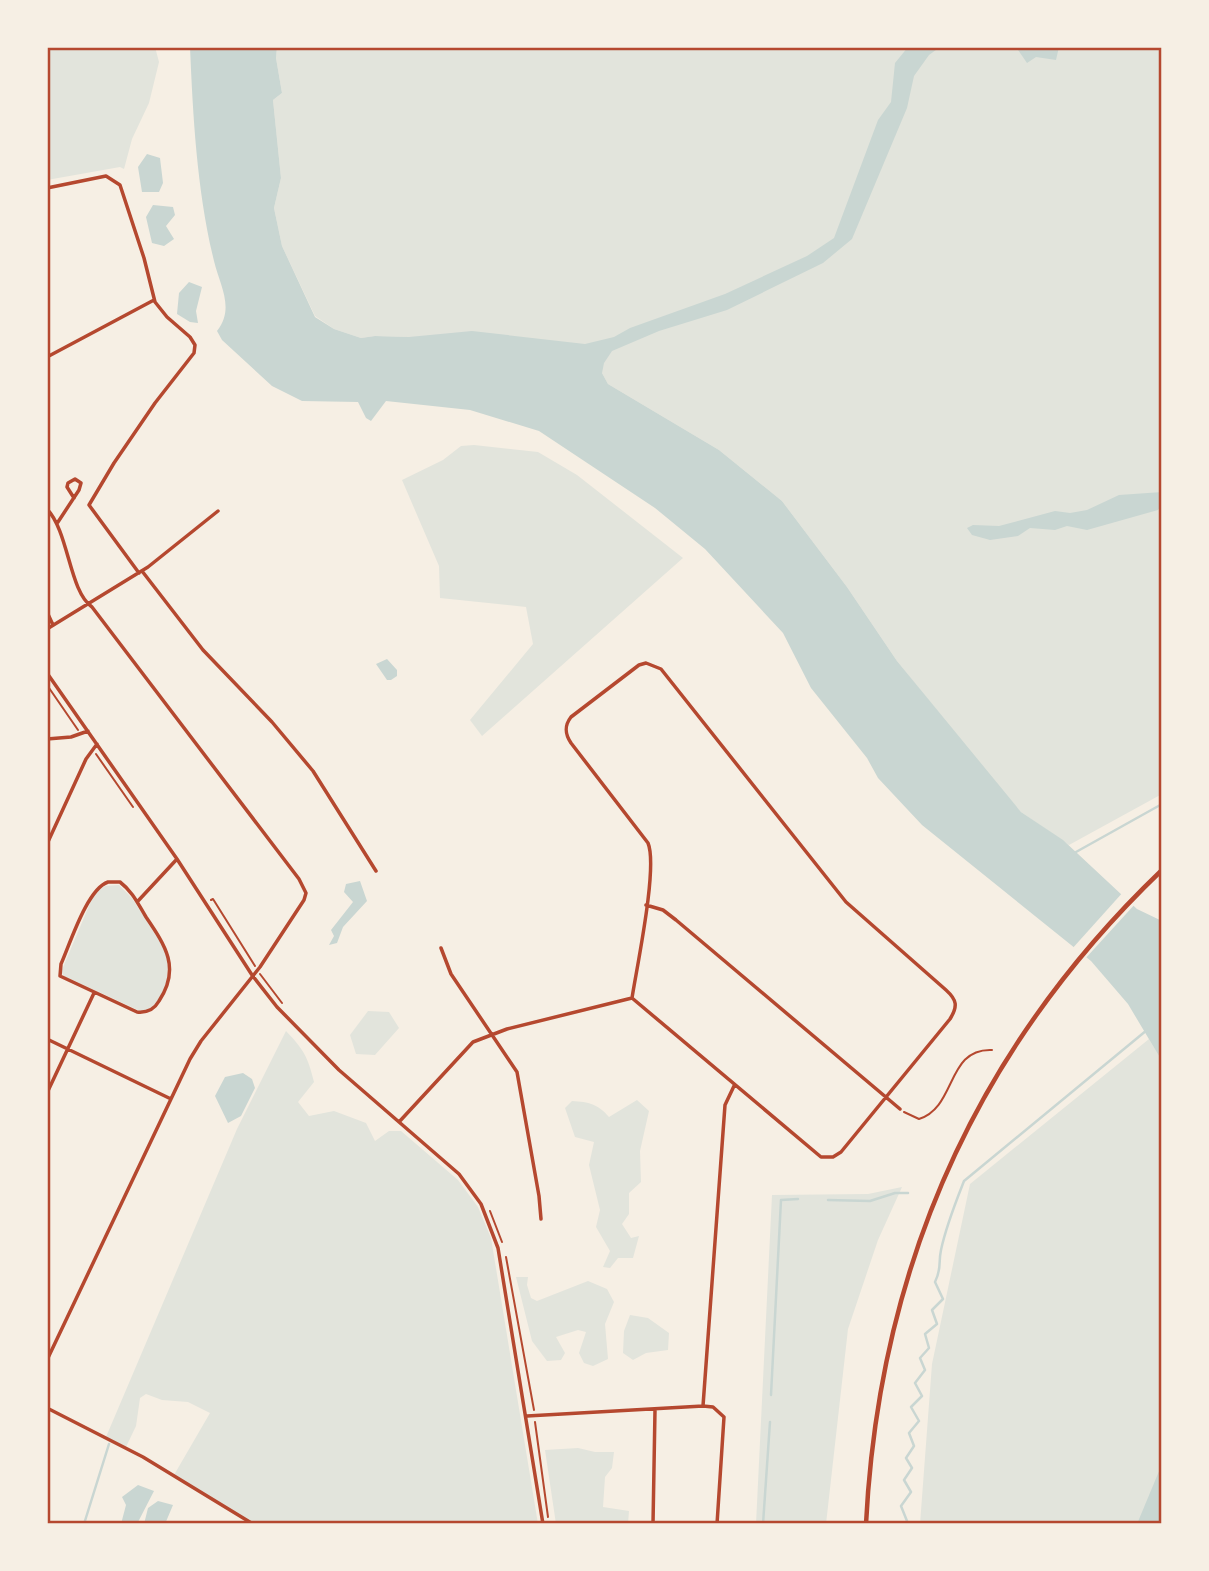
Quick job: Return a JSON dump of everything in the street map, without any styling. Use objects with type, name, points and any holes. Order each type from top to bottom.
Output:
[{"type":"main road","points":[[866,1524],[877,1412],[886,1357],[913,1259],[954,1153],[990,1085],[1052,991],[1108,924],[1162,870]]},
{"type":"street","points":[[47,188],[106,176],[120,185],[144,258],[154,300],[195,345],[194,353],[155,403],[89,505],[203,650],[272,722],[313,771],[376,871]]},
{"type":"street","points":[[47,357],[154,300]]},
{"type":"street","points":[[58,522],[74,498],[80,487],[79,480],[68,483],[67,487],[74,498]]},
{"type":"street","points":[[47,509],[58,522],[78,585],[87,604],[98,615],[306,893],[257,970],[190,1059],[47,1360]]},
{"type":"street","points":[[47,629],[141,572],[218,510]]},
{"type":"street","points":[[47,612],[53,625]]},
{"type":"street","points":[[646,663],[655,664],[661,669],[846,902],[946,990],[955,1000],[956,1009],[841,1152],[828,1158],[821,1157],[734,1086],[632,998],[652,857],[648,843],[571,743],[566,725],[571,717],[639,665],[646,663]]},
{"type":"street","points":[[47,673],[177,859],[252,975],[277,1007],[314,1046],[458,1174],[481,1204],[498,1248],[543,1524]]},
{"type":"street","points":[[47,739],[88,731]]},
{"type":"street","points":[[47,844],[86,759],[97,744]]},
{"type":"street","points":[[138,901],[177,859]]},
{"type":"street","points":[[116,881],[126,887],[138,901],[159,934],[169,958],[170,977],[165,991],[154,1007],[142,1012],[94,993],[63,979],[59,972],[90,899],[101,884],[116,881]]},
{"type":"street","points":[[646,905],[663,910],[900,1109]]},
{"type":"street","points":[[441,948],[450,974],[517,1072],[540,1195],[541,1219]]},
{"type":"street","points":[[47,1093],[94,993]]},
{"type":"street","points":[[399,1122],[473,1042],[632,998]]},
{"type":"street","points":[[47,1040],[171,1099]]},
{"type":"street","points":[[703,1406],[725,1105],[734,1086]]},
{"type":"street","points":[[527,1416],[713,1407],[724,1417],[718,1524]]},
{"type":"street","points":[[47,1408],[143,1457],[253,1524]]},
{"type":"street","points":[[653,1524],[655,1409]]},
{"type":"path","points":[[47,685],[81,734]]},
{"type":"path","points":[[93,750],[138,814]]},
{"type":"path","points":[[206,903],[213,899],[257,970],[285,1007]]},
{"type":"path","points":[[900,1109],[919,1119],[927,1116],[935,1110],[963,1060],[982,1049],[992,1050]]},
{"type":"path","points":[[486,1203],[502,1241]]},
{"type":"path","points":[[505,1254],[535,1415],[549,1524]]},
{"type":"shaded area","points":[[47,47],[155,47],[159,62],[149,103],[132,139],[124,169],[120,167],[47,180]]},
{"type":"shaded area","points":[[190,47],[277,47],[276,58],[282,93],[273,100],[281,178],[274,208],[282,246],[315,317],[334,329],[361,338],[472,331],[585,344],[614,337],[630,328],[725,294],[807,256],[834,238],[878,120],[891,102],[895,63],[908,47],[940,47],[929,55],[914,76],[907,108],[852,239],[823,263],[727,310],[659,331],[612,351],[604,363],[602,373],[608,384],[719,450],[782,501],[847,587],[897,661],[1021,812],[1063,840],[1137,909],[1162,921],[1162,1061],[1128,1004],[1091,961],[922,825],[878,778],[867,758],[811,688],[783,633],[705,549],[655,508],[539,431],[470,410],[386,401],[371,421],[366,418],[358,402],[302,401],[272,386],[222,340],[217,331],[226,305],[208,235],[200,181]]},
{"type":"shaded area","points":[[277,47],[1162,47],[1162,794],[1069,845],[1021,812],[897,661],[847,587],[782,501],[719,450],[608,384],[602,373],[409,337],[361,338],[334,329],[315,316],[282,246],[274,208],[281,178],[273,100],[282,93],[276,58]]},
{"type":"shaded area","points":[[1016,47],[1059,47],[1056,60],[1036,57],[1027,63]]},
{"type":"shaded area","points":[[147,154],[160,158],[163,183],[159,192],[142,192],[138,167]]},
{"type":"shaded area","points":[[153,205],[173,207],[175,215],[166,226],[174,239],[164,246],[152,243],[146,217]]},
{"type":"shaded area","points":[[189,282],[202,287],[196,311],[198,323],[190,322],[177,314],[179,293]]},
{"type":"shaded area","points":[[461,446],[538,452],[577,475],[683,558],[482,736],[470,720],[533,644],[526,607],[440,598],[439,566],[402,480],[443,460]]},
{"type":"shaded area","points":[[1162,492],[1162,504],[1158,510],[1087,530],[1067,526],[1055,530],[1030,528],[1018,536],[990,540],[972,535],[967,528],[973,525],[999,526],[1055,511],[1070,513],[1087,510],[1119,495]]},
{"type":"shaded area","points":[[387,659],[397,670],[397,676],[391,680],[387,680],[376,664]]},
{"type":"shaded area","points":[[360,881],[367,901],[343,927],[337,943],[329,945],[334,936],[331,930],[353,902],[344,892],[346,884]]},
{"type":"shaded area","points":[[119,885],[132,898],[167,953],[167,980],[161,998],[156,1005],[140,1011],[64,976],[61,972],[94,894],[105,886]]},
{"type":"shaded area","points":[[368,1011],[389,1012],[399,1028],[375,1055],[356,1054],[350,1035]]},
{"type":"shaded area","points":[[286,1031],[304,1054],[312,1073],[314,1082],[298,1102],[309,1116],[334,1111],[366,1123],[375,1141],[389,1131],[401,1131],[458,1180],[478,1207],[491,1238],[538,1524],[254,1524],[174,1475],[210,1413],[188,1402],[162,1400],[146,1394],[140,1398],[136,1426],[126,1447],[106,1437],[237,1129]]},
{"type":"shaded area","points":[[1149,1039],[1162,1061],[1162,1524],[920,1524],[932,1364],[970,1184]]},
{"type":"shaded area","points":[[243,1073],[252,1079],[255,1088],[241,1116],[228,1123],[215,1096],[225,1077]]},
{"type":"shaded area","points":[[637,1100],[649,1111],[640,1151],[641,1182],[629,1193],[629,1214],[622,1224],[631,1238],[639,1236],[633,1258],[618,1258],[610,1268],[603,1267],[610,1251],[596,1227],[600,1210],[589,1165],[594,1142],[575,1137],[565,1108],[572,1101],[588,1103],[597,1106],[609,1117]]},
{"type":"shaded area","points":[[902,1187],[878,1240],[848,1329],[826,1524],[756,1524],[772,1195],[868,1194]]},
{"type":"shaded area","points":[[516,1277],[528,1277],[527,1285],[531,1298],[537,1301],[588,1281],[607,1289],[614,1302],[605,1324],[608,1359],[593,1366],[584,1363],[579,1353],[586,1332],[578,1330],[556,1337],[565,1353],[561,1360],[547,1361],[532,1341]]},
{"type":"shaded area","points":[[630,1315],[648,1318],[669,1333],[668,1350],[646,1353],[633,1360],[623,1353],[624,1331]]},
{"type":"shaded area","points":[[578,1448],[614,1452],[612,1468],[605,1477],[603,1507],[629,1511],[628,1524],[556,1524],[545,1450]]},
{"type":"shaded area","points":[[1162,1464],[1162,1524],[1137,1524]]},
{"type":"shaded area","points":[[138,1485],[154,1491],[137,1524],[121,1524],[126,1505],[122,1497]]},
{"type":"shaded area","points":[[158,1501],[173,1505],[165,1524],[144,1524],[148,1508]]},
{"type":"pier","points":[[1124,891],[1136,903],[1084,960],[1071,950]]},
{"type":"waterway","points":[[1076,852],[1162,804]]},
{"type":"waterway","points":[[906,1524],[901,1506],[911,1492],[904,1480],[912,1468],[906,1458],[914,1446],[909,1433],[919,1421],[911,1407],[922,1396],[915,1383],[925,1370],[920,1358],[929,1348],[925,1334],[937,1324],[932,1310],[943,1299],[935,1282],[941,1250],[964,1181],[1147,1030]]},
{"type":"waterway","points":[[828,1200],[870,1201],[895,1193],[908,1193]]},
{"type":"waterway","points":[[771,1395],[781,1200],[798,1199]]},
{"type":"waterway","points":[[763,1524],[770,1422]]},
{"type":"waterway","points":[[84,1524],[109,1444]]}]
